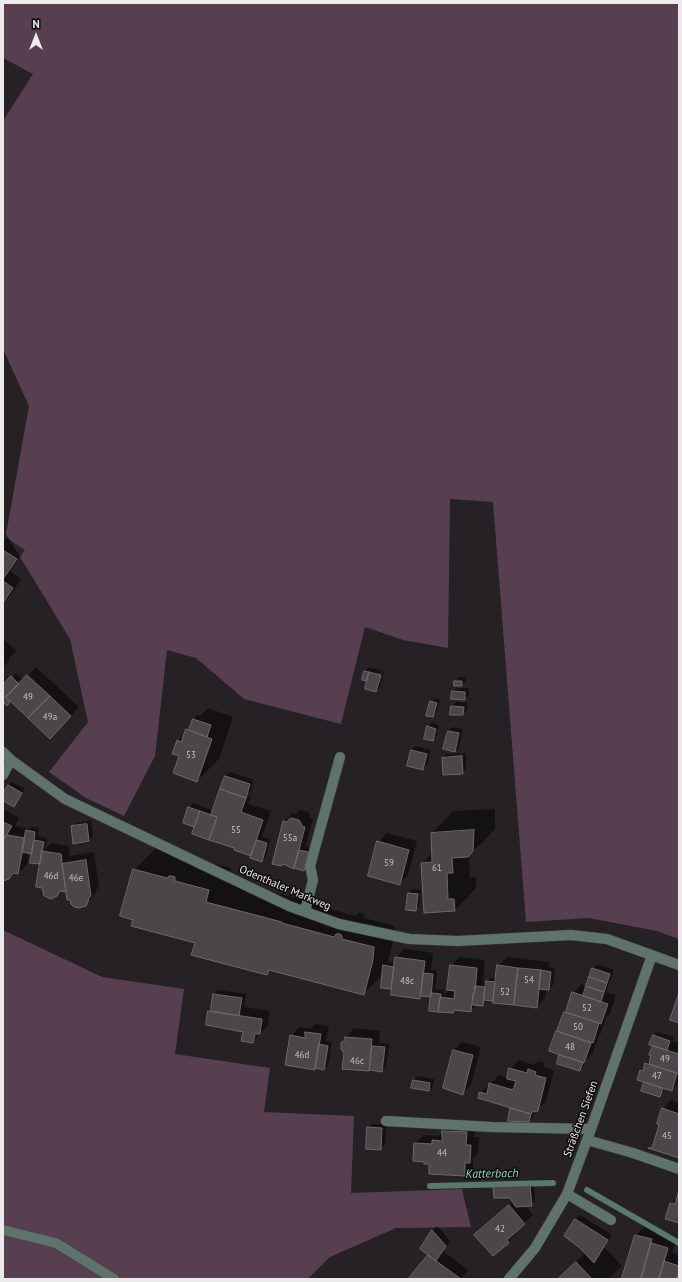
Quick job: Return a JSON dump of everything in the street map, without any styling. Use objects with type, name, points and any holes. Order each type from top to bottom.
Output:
[{"type":"street","name":"Odenthaler Markweg","points":[[3,752],[11,760],[65,799],[282,902],[338,924],[409,939],[458,941],[571,935],[607,939],[679,965]]},
{"type":"street","points":[[305,911],[313,880],[310,866],[340,757]]},
{"type":"street","points":[[3,775],[11,760]]},
{"type":"street","name":"Sträßchen Siefen","points":[[509,1279],[535,1248],[567,1194],[592,1129],[652,955]]},
{"type":"street","points":[[386,1121],[491,1127],[592,1129]]},
{"type":"street","points":[[587,1140],[679,1168]]},
{"type":"street","points":[[567,1194],[611,1220]]},
{"type":"street","points":[[3,1230],[56,1243],[110,1278]]},
{"type":"shaded area","points":[[3,3],[679,3],[679,939],[657,931],[589,918],[526,922],[493,502],[450,499],[448,648],[403,640],[365,627],[341,724],[244,699],[196,658],[167,650],[155,756],[124,816],[86,798],[49,772],[88,722],[70,639],[6,534],[29,406],[3,349],[3,121],[33,74],[3,58]]},
{"type":"shaded area","points":[[3,930],[102,977],[184,989],[175,1054],[270,1068],[264,1112],[354,1116],[351,1193],[462,1189],[471,1227],[396,1228],[330,1257],[308,1279],[3,1279]]},
{"type":"building","points":[[3,550],[17,559],[3,579]]},
{"type":"building","points":[[3,581],[13,588],[3,603]]},
{"type":"building","points":[[364,671],[369,672],[367,681],[362,680]]},
{"type":"building","points":[[369,672],[381,675],[376,692],[365,689]]},
{"type":"building","points":[[27,675],[50,696],[28,718],[6,697]]},
{"type":"building","points":[[11,676],[19,684],[6,697],[10,702],[7,706],[3,702],[3,685]]},
{"type":"building","points":[[454,681],[462,681],[462,686],[454,686]]},
{"type":"building","points":[[452,691],[465,692],[465,700],[451,699]]},
{"type":"building","points":[[50,696],[71,716],[50,739],[28,718]]},
{"type":"building","points":[[430,701],[437,703],[433,717],[426,716]]},
{"type":"building","points":[[451,706],[464,707],[463,715],[450,715]]},
{"type":"building","points":[[193,719],[211,725],[207,737],[189,730]]},
{"type":"building","points":[[427,726],[436,729],[433,741],[424,739]]},
{"type":"building","points":[[186,729],[212,739],[197,782],[173,773],[179,756],[172,754],[177,740],[181,742]]},
{"type":"building","points":[[448,731],[459,733],[455,752],[443,749]]},
{"type":"building","points":[[411,750],[427,754],[423,770],[407,766]]},
{"type":"building","points":[[462,756],[463,774],[443,775],[442,758]]},
{"type":"building","points":[[225,776],[250,784],[246,798],[220,789]]},
{"type":"building","points":[[8,785],[22,793],[14,807],[3,801],[3,793]]},
{"type":"building","points":[[220,789],[246,798],[241,812],[263,820],[251,856],[234,850],[234,848],[209,840],[217,817],[211,815]]},
{"type":"building","points":[[188,807],[200,811],[194,827],[183,823]]},
{"type":"building","points":[[200,811],[217,817],[209,840],[192,834]]},
{"type":"building","points":[[291,818],[299,820],[302,825],[301,826],[305,827],[294,869],[283,864],[281,866],[272,864],[283,821],[286,822]]},
{"type":"building","points":[[3,822],[12,826],[3,841]]},
{"type":"building","points":[[87,824],[89,841],[73,844],[71,826]]},
{"type":"building","points":[[26,830],[35,832],[32,854],[22,852]]},
{"type":"building","points":[[474,830],[473,851],[468,857],[452,858],[453,873],[447,873],[448,899],[454,899],[455,911],[424,913],[421,863],[432,862],[431,833]]},
{"type":"building","points":[[7,835],[25,838],[18,874],[13,873],[9,879],[3,881],[3,841]]},
{"type":"building","points":[[34,840],[44,842],[40,864],[30,863]]},
{"type":"building","points":[[257,840],[267,843],[262,862],[250,858]]},
{"type":"building","points":[[377,841],[409,850],[400,885],[368,876]]},
{"type":"building","points":[[299,850],[308,852],[304,871],[294,868]]},
{"type":"building","points":[[42,851],[61,854],[66,892],[60,891],[57,896],[51,899],[44,896],[42,888],[36,887]]},
{"type":"building","points":[[86,860],[91,896],[89,897],[86,906],[79,908],[74,907],[70,900],[67,900],[62,864]]},
{"type":"building","points":[[133,869],[167,878],[169,876],[173,876],[175,877],[175,881],[209,890],[206,902],[334,937],[336,934],[340,934],[342,939],[374,947],[373,960],[364,995],[269,970],[267,975],[191,955],[195,943],[131,926],[133,920],[120,916]]},
{"type":"building","points":[[408,893],[418,894],[416,911],[406,910]]},
{"type":"building","points":[[395,957],[425,961],[420,999],[391,995]]},
{"type":"building","points":[[383,965],[394,967],[391,989],[381,988]]},
{"type":"building","points":[[450,965],[477,968],[475,993],[473,993],[471,1012],[454,1010],[453,1013],[438,1012],[440,997],[454,999],[455,991],[447,990]]},
{"type":"building","points":[[497,965],[518,968],[514,1005],[493,1003]]},
{"type":"building","points":[[518,968],[541,970],[537,1008],[514,1005]]},
{"type":"building","points":[[592,968],[610,974],[607,983],[589,977]]},
{"type":"building","points":[[541,970],[551,972],[549,990],[539,989]]},
{"type":"building","points":[[423,973],[433,974],[431,997],[421,996]]},
{"type":"building","points":[[589,977],[607,983],[604,992],[586,986]]},
{"type":"building","points":[[486,981],[495,982],[493,1001],[484,1000]]},
{"type":"building","points":[[475,986],[485,987],[483,1006],[473,1005]]},
{"type":"building","points":[[586,986],[604,992],[601,1002],[583,996]]},
{"type":"building","points":[[572,992],[608,1004],[601,1024],[566,1012]]},
{"type":"building","points":[[431,993],[441,994],[438,1012],[429,1011]]},
{"type":"building","points":[[679,993],[679,1023],[670,1020]]},
{"type":"building","points":[[213,994],[242,998],[239,1016],[211,1011]]},
{"type":"building","points":[[208,1011],[262,1019],[260,1034],[255,1034],[253,1043],[241,1041],[243,1032],[206,1025]]},
{"type":"building","points":[[564,1012],[599,1023],[593,1043],[557,1031]]},
{"type":"building","points":[[556,1031],[591,1043],[584,1063],[549,1051]]},
{"type":"building","points":[[305,1032],[321,1034],[315,1070],[285,1065],[290,1035],[305,1038]]},
{"type":"building","points":[[653,1035],[670,1041],[667,1050],[649,1045]]},
{"type":"building","points":[[345,1037],[372,1039],[369,1071],[342,1069],[344,1053],[341,1049],[341,1043],[345,1040]]},
{"type":"building","points":[[319,1044],[328,1046],[324,1070],[315,1068]]},
{"type":"building","points":[[372,1046],[385,1047],[382,1072],[370,1070]]},
{"type":"building","points":[[653,1046],[679,1054],[679,1074],[649,1064],[651,1055],[649,1055]]},
{"type":"building","points":[[453,1050],[473,1055],[463,1095],[443,1088]]},
{"type":"building","points":[[559,1055],[583,1062],[580,1071],[557,1064]]},
{"type":"building","points":[[645,1063],[677,1073],[672,1091],[637,1080],[640,1070],[643,1071]]},
{"type":"building","points":[[509,1068],[527,1073],[528,1069],[536,1072],[535,1075],[546,1078],[538,1111],[532,1112],[531,1114],[478,1098],[479,1092],[487,1094],[489,1083],[513,1090],[516,1081],[507,1079]]},
{"type":"building","points":[[413,1080],[430,1083],[429,1091],[411,1088]]},
{"type":"building","points":[[644,1082],[663,1088],[660,1097],[641,1091]]},
{"type":"building","points":[[510,1108],[531,1114],[529,1122],[508,1121]]},
{"type":"building","points":[[662,1108],[679,1114],[679,1158],[648,1148],[652,1148],[659,1125],[657,1124]]},
{"type":"building","points":[[367,1127],[382,1128],[381,1150],[366,1149]]},
{"type":"building","points":[[442,1131],[467,1132],[466,1145],[471,1145],[470,1163],[465,1163],[465,1176],[429,1174],[429,1164],[413,1161],[414,1143],[432,1144],[432,1140],[442,1141]]},
{"type":"building","points":[[530,1186],[532,1206],[516,1207],[510,1198],[494,1198],[493,1187]]},
{"type":"building","points":[[679,1190],[679,1223],[665,1219],[670,1203],[675,1204]]},
{"type":"building","points":[[509,1205],[525,1224],[507,1240],[509,1243],[493,1256],[474,1235]]},
{"type":"building","points":[[575,1219],[608,1240],[594,1263],[580,1248],[564,1236]]},
{"type":"building","points":[[432,1230],[446,1246],[436,1261],[420,1249]]},
{"type":"building","points":[[635,1235],[652,1239],[641,1279],[622,1278]]},
{"type":"building","points":[[651,1243],[668,1248],[659,1279],[641,1279]]},
{"type":"building","points":[[428,1255],[461,1279],[410,1279],[409,1278]]},
{"type":"building","points":[[664,1261],[679,1266],[677,1279],[659,1279]]},
{"type":"building","points":[[576,1262],[592,1279],[558,1279]]},
{"type":"waterway","name":"Katterbach","points":[[430,1186],[553,1183]]},
{"type":"waterway","name":"Katterbach","points":[[587,1190],[679,1243]]}]
